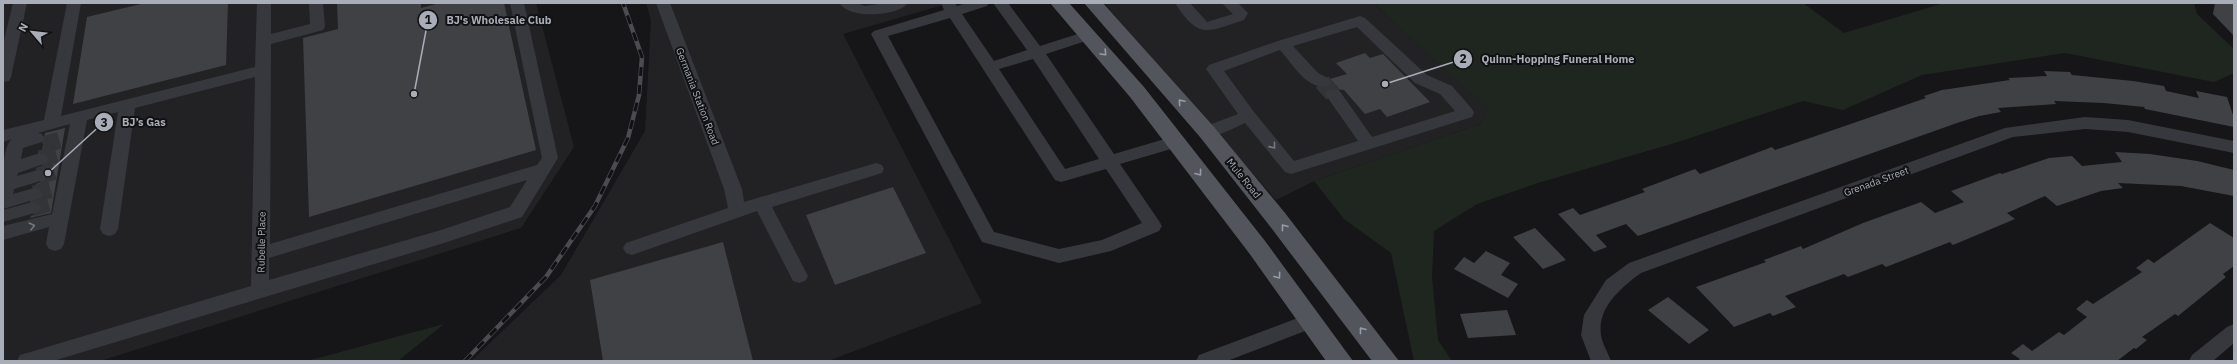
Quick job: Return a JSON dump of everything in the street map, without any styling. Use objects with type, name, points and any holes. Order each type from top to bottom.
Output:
[{"type":"main road","points":[[1059,3],[1119,70],[1340,361]]},
{"type":"main road","name":"Mule Road","points":[[1093,3],[1207,132],[1277,218],[1386,361]]},
{"type":"main road","points":[[1175,142],[1207,132]]},
{"type":"street","points":[[3,78],[8,35],[20,3]]},
{"type":"street","points":[[55,244],[60,218],[62,142],[70,17],[74,3]]},
{"type":"street","name":"Rubelle Place","points":[[264,3],[260,290],[444,236],[516,212],[550,158],[517,3]]},
{"type":"street","points":[[264,40],[318,27],[316,3]]},
{"type":"street","name":"Germania Station Road","points":[[663,3],[733,189],[737,211]]},
{"type":"street","points":[[846,3],[851,8],[866,11],[901,3]]},
{"type":"street","points":[[982,3],[951,7],[879,34],[988,237],[1059,256],[1105,246],[1153,226],[1109,163],[1037,52],[1000,3]]},
{"type":"street","points":[[1182,3],[1202,26],[1207,28],[1239,17],[1241,13],[1229,3]]},
{"type":"street","points":[[951,7],[1061,176],[1109,163],[1175,142]]},
{"type":"street","points":[[1360,20],[1421,79],[1446,90],[1466,113],[1291,168],[1248,116],[1214,69],[1283,44],[1360,20]]},
{"type":"street","points":[[990,67],[1088,36]]},
{"type":"street","points":[[1283,44],[1312,77],[1322,82]]},
{"type":"street","points":[[10,160],[62,142],[127,105],[263,70]]},
{"type":"street","points":[[1333,94],[1369,144]]},
{"type":"street","points":[[109,229],[127,105]]},
{"type":"street","points":[[1207,132],[1248,116]]},
{"type":"street","name":"Grenada Street","points":[[1601,361],[1591,335],[1594,315],[1612,285],[1635,268],[2011,132],[2085,123],[2128,126],[2234,147]]},
{"type":"street","points":[[3,136],[62,142]]},
{"type":"street","points":[[5,191],[10,160],[16,144],[62,142]]},
{"type":"street","points":[[260,254],[544,169]]},
{"type":"street","points":[[632,248],[737,211],[876,169]]},
{"type":"street","points":[[5,191],[38,176]]},
{"type":"street","points":[[3,203],[33,201],[3,216]]},
{"type":"street","points":[[762,204],[799,276]]},
{"type":"street","points":[[3,233],[60,218]]},
{"type":"street","points":[[27,361],[260,290]]},
{"type":"street","points":[[1208,361],[1311,321]]},
{"type":"street","points":[[2199,361],[2234,332]]},
{"type":"shaded area","points":[[3,3],[536,3],[574,147],[521,228],[100,361],[3,361]]},
{"type":"shaded area","points":[[646,3],[950,3],[843,34],[982,303],[828,361],[471,361],[561,275],[645,131],[651,20]]},
{"type":"shaded area","points":[[1104,3],[1375,3],[1374,4],[1490,111],[1480,124],[1314,181],[1276,200]]},
{"type":"shaded area","points":[[1373,3],[1803,3],[1844,33],[1944,3],[2194,3],[2197,14],[2234,49],[2234,73],[2214,82],[2065,53],[1922,75],[1843,110],[1803,101],[1678,142],[1538,183],[1477,204],[1434,231],[1432,277],[1438,340],[1452,361],[1414,361],[1391,253],[1344,219],[1314,181],[1480,124],[1489,111]]},
{"type":"shaded area","points":[[444,324],[398,361],[307,361]]},
{"type":"building","points":[[145,3],[228,3],[226,65],[73,104],[87,17]]},
{"type":"building","points":[[337,3],[421,3],[421,8],[440,3],[504,3],[536,150],[309,217],[303,38],[338,29]]},
{"type":"building","points":[[2215,3],[2234,3],[2234,36],[2213,14]]},
{"type":"building","points":[[1365,53],[1370,58],[1383,54],[1430,102],[1387,117],[1380,109],[1365,114],[1344,90],[1327,88],[1331,83],[1330,79],[1347,74],[1336,63]]},
{"type":"building","points":[[2044,71],[2070,72],[2072,75],[2133,81],[2164,86],[2166,91],[2199,98],[2196,91],[2227,97],[2234,118],[2234,127],[2145,109],[2144,107],[2104,103],[2054,101],[2056,104],[1998,108],[2001,112],[1979,116],[1957,123],[1638,236],[1626,224],[1596,235],[1607,247],[1594,252],[1558,214],[1573,208],[1580,215],[1645,192],[1642,189],[1695,169],[1700,174],[1772,147],[1775,150],[1926,98],[1924,96],[1942,90],[2010,80],[2008,78],[2047,76]]},
{"type":"building","points":[[1320,88],[1327,88],[1324,93]]},
{"type":"building","points":[[65,128],[51,213],[30,218],[31,216],[39,213],[42,208],[39,203],[34,201],[41,199],[44,194],[41,189],[36,187],[36,184],[44,181],[47,177],[45,171],[39,169],[49,160],[47,154],[42,152],[45,133]]},
{"type":"building","points":[[2115,152],[2150,154],[2197,161],[2234,170],[2234,196],[2181,186],[2118,183],[2123,188],[2101,191],[2057,206],[2045,196],[2007,213],[2015,219],[1953,245],[1950,242],[1886,267],[1882,264],[1848,277],[1844,274],[1785,296],[1796,307],[1773,316],[1770,313],[1734,327],[1696,287],[1766,262],[1764,260],[1801,246],[1803,249],[1863,223],[1921,202],[1935,213],[1964,202],[1951,191],[2000,173],[2002,174],[2049,158],[2072,156],[2082,166],[2122,162]]},
{"type":"building","points":[[893,187],[926,253],[835,285],[806,215]]},
{"type":"building","points":[[2210,223],[2234,238],[2234,266],[2223,274],[2226,277],[2178,316],[2175,314],[2142,337],[2147,340],[2136,349],[2134,348],[2117,361],[2017,361],[2020,359],[2011,353],[2023,344],[2032,351],[2059,332],[2064,335],[2087,317],[2076,309],[2087,300],[2093,304],[2142,272],[2136,268],[2148,259],[2154,263]]},
{"type":"building","points":[[1535,228],[1566,260],[1543,269],[1513,237]]},
{"type":"building","points":[[723,242],[753,361],[603,361],[590,280]]},
{"type":"building","points":[[1486,251],[1510,263],[1501,275],[1518,284],[1508,298],[1454,269],[1464,257],[1474,263]]},
{"type":"building","points":[[1668,297],[1709,330],[1689,344],[1648,310]]},
{"type":"building","points":[[1507,310],[1516,335],[1468,338],[1460,314]]},
{"type":"tunnel","points":[[1322,82],[1333,94]]},
{"type":"tunnel","points":[[43,145],[64,139]]},
{"type":"tunnel","points":[[40,159],[61,153]]},
{"type":"tunnel","points":[[38,176],[59,170]]},
{"type":"tunnel","points":[[34,194],[56,188]]},
{"type":"tunnel","points":[[32,208],[53,202]]},
{"type":"railway","points":[[465,361],[546,277],[595,206],[628,138],[639,95],[642,57],[623,3]]},
{"type":"place","name":"Quinn-Hopping Funeral Home","points":[[1385,84]]},
{"type":"place","name":"BJ's Wholesale Club","points":[[414,94]]},
{"type":"place","name":"BJ’s Gas","points":[[48,173]]}]
